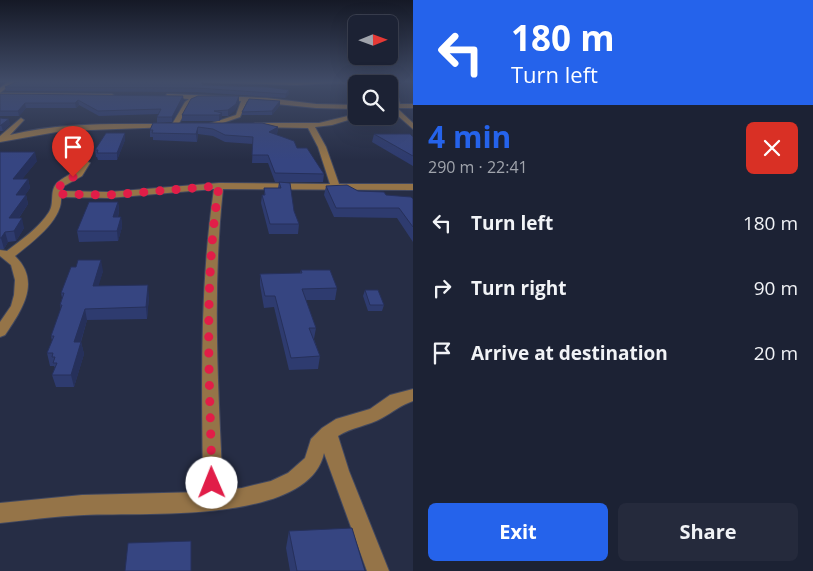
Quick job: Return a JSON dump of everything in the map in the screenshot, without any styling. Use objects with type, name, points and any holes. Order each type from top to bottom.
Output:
[{"type":"street","points":[[174,126],[185,108]]},
{"type":"street","points":[[211,125],[236,117],[242,108]]},
{"type":"street","points":[[398,113],[413,127]]},
{"type":"street","points":[[250,125],[310,125],[348,119]]},
{"type":"street","points":[[1,140],[21,120],[7,120]]},
{"type":"street","points":[[202,126],[240,125]]},
{"type":"street","points":[[310,125],[327,160],[335,186]]},
{"type":"street","points":[[1,140],[29,133],[81,128],[183,126]]},
{"type":"street","points":[[0,332],[19,302],[20,269],[15,261],[4,254],[31,238],[53,214],[58,201],[56,194],[62,182],[79,174],[86,166],[86,163]]},
{"type":"street","points":[[213,502],[209,291],[212,229],[219,186]]},
{"type":"street","points":[[56,194],[109,195],[219,186],[413,187]]},
{"type":"street","points":[[0,513],[82,504],[213,502],[250,496],[274,489],[295,479],[313,462],[317,445],[328,433],[342,424],[375,414],[396,400],[413,395]]},
{"type":"street","points":[[328,433],[338,471],[378,571]]},
{"type":"building","points":[[0,108],[21,108],[18,111],[0,111]]},
{"type":"building","points":[[92,108],[177,108],[172,117],[157,117],[161,109],[98,111]]},
{"type":"building","points":[[186,108],[231,108],[228,110],[214,111],[222,113],[219,115],[182,115]]},
{"type":"building","points":[[244,108],[275,108],[272,111],[242,112]]},
{"type":"building","points":[[0,118],[9,119],[0,126]]},
{"type":"building","points":[[153,123],[262,123],[278,127],[269,132],[294,141],[297,148],[307,148],[324,174],[275,173],[268,155],[252,155],[253,137],[225,135],[213,129],[198,127],[196,134],[152,133],[153,130],[150,130]]},
{"type":"building","points":[[106,133],[125,133],[117,153],[97,153],[98,150],[95,150]]},
{"type":"building","points":[[374,134],[410,134],[413,137],[413,156]]},
{"type":"building","points":[[0,152],[35,152],[13,179],[28,179],[16,195],[26,195],[9,218],[22,218],[14,231],[5,232],[1,238],[0,238]]},
{"type":"building","points":[[279,182],[290,183],[294,211],[299,224],[270,224],[262,195],[265,195],[264,188],[281,188]]},
{"type":"building","points":[[347,185],[358,191],[384,192],[386,195],[411,197],[413,199],[413,227],[399,208],[336,208],[326,186]]},
{"type":"building","points":[[89,202],[118,202],[113,217],[121,217],[117,231],[77,231]]},
{"type":"building","points":[[78,260],[101,260],[93,286],[148,285],[146,307],[85,309],[74,342],[81,342],[71,375],[52,375],[57,363],[53,363],[55,357],[52,357],[53,353],[47,353],[54,336],[51,336],[62,305],[60,305],[64,293],[61,293],[71,267],[76,267]]},
{"type":"building","points":[[301,270],[330,270],[337,288],[302,289],[316,328],[309,328],[320,356],[291,358],[275,296],[265,296],[260,274],[302,273]]},
{"type":"building","points":[[365,290],[378,290],[384,305],[370,305]]},
{"type":"building","points":[[352,528],[365,571],[297,571],[289,531]]},
{"type":"building","points":[[191,541],[191,571],[125,571],[128,543]]},
{"type":"route","points":[[73,177],[62,182],[56,194],[109,195],[152,193],[219,186],[212,229],[209,291],[212,483]]}]
